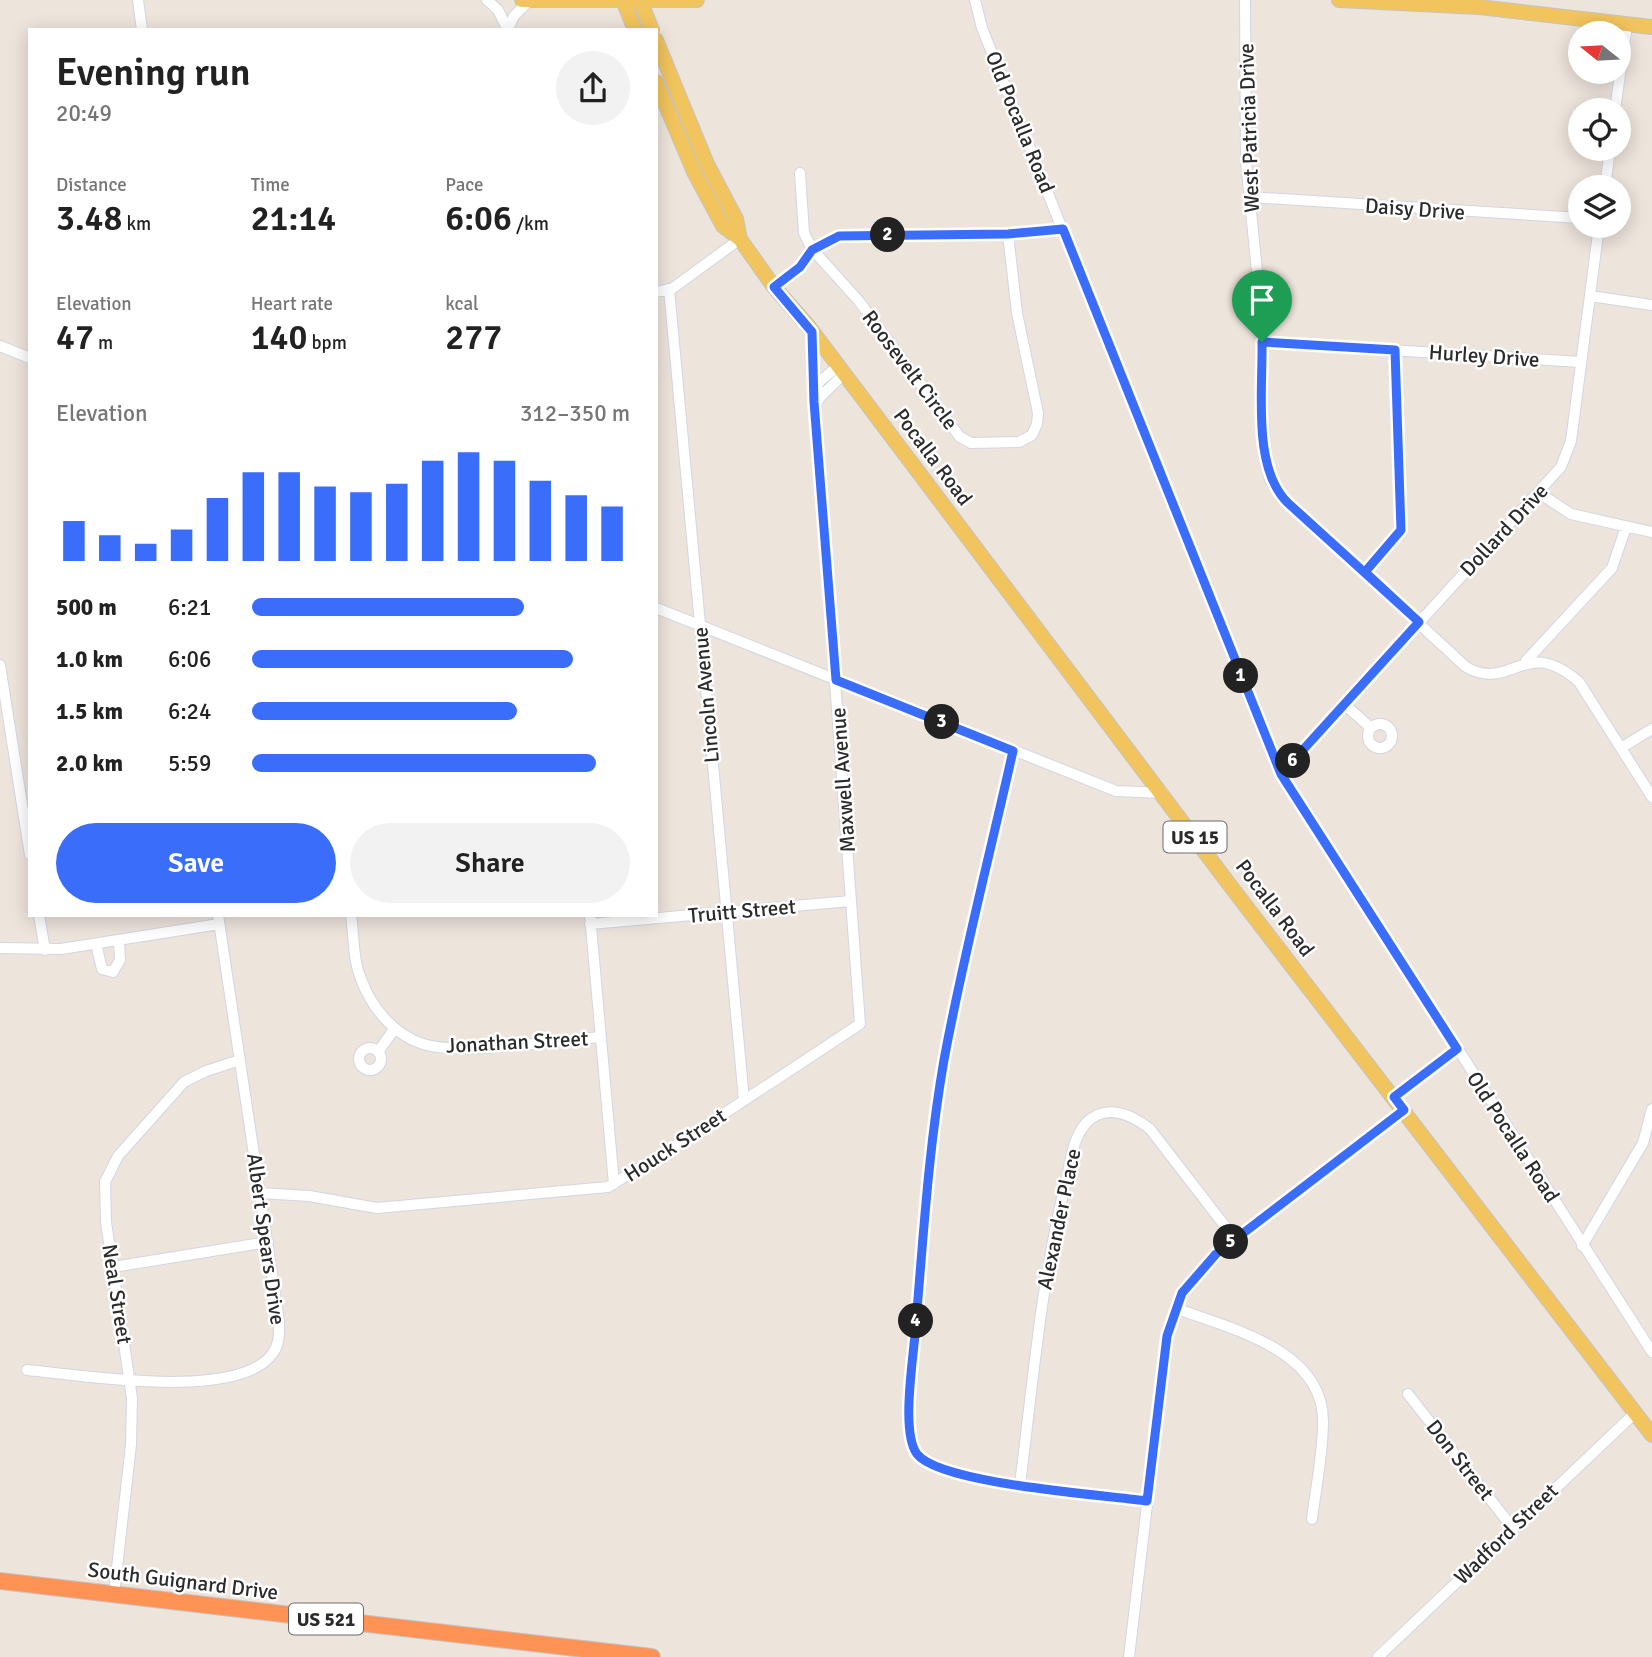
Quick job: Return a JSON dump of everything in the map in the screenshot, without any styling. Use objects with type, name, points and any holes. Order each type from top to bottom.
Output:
[{"type":"highway","name":"South Guignard Drive","points":[[0,1581],[652,1657]]},
{"type":"main road","points":[[525,1],[697,0]]},
{"type":"main road","points":[[1339,0],[1422,2],[1599,21]]},
{"type":"main road","points":[[623,1],[634,28]]},
{"type":"main road","points":[[641,1],[651,28]]},
{"type":"main road","points":[[1631,24],[1652,27]]},
{"type":"main road","name":"Pocalla Road","points":[[658,45],[707,164],[736,219],[740,239]]},
{"type":"main road","name":"Pocalla Road","points":[[658,86],[723,226],[740,239],[774,287],[812,332],[1652,1435]]},
{"type":"street","points":[[138,0],[142,28]]},
{"type":"street","points":[[487,0],[500,14],[507,28]]},
{"type":"street","name":"Old Pocalla Road","points":[[975,0],[982,28],[1281,774],[1652,1352]]},
{"type":"street","name":"West Patricia Drive","points":[[1245,0],[1245,110],[1249,197],[1258,265],[1264,456],[1270,480],[1288,503],[1475,672],[1494,674],[1526,662]]},
{"type":"street","points":[[508,28],[511,19],[525,1]]},
{"type":"street","points":[[800,173],[804,233],[812,250]]},
{"type":"street","name":"Daisy Drive","points":[[1249,197],[1568,217]]},
{"type":"street","points":[[774,287],[800,267],[812,250],[839,236],[1008,234],[1063,229]]},
{"type":"street","name":"Roosevelt Circle","points":[[812,250],[858,300],[960,437],[971,443],[1008,444],[1032,435],[1038,419],[1021,338],[1008,234]]},
{"type":"street","name":"Dollard Drive","points":[[1281,774],[1557,473],[1568,452],[1598,238]]},
{"type":"street","points":[[658,292],[669,289],[740,239]]},
{"type":"street","name":"Lincoln Avenue","points":[[669,289],[744,1100]]},
{"type":"street","points":[[1590,296],[1652,305]]},
{"type":"street","name":"Maxwell Avenue","points":[[812,332],[814,395],[851,901]]},
{"type":"street","name":"Hurley Drive","points":[[1262,342],[1581,362]]},
{"type":"street","points":[[0,346],[28,357]]},
{"type":"street","points":[[1365,572],[1401,530],[1395,350]]},
{"type":"street","points":[[814,395],[816,387],[841,370]]},
{"type":"street","points":[[815,408],[841,370]]},
{"type":"street","points":[[1539,493],[1571,514],[1652,532]]},
{"type":"street","points":[[1526,662],[1612,568],[1626,527]]},
{"type":"street","points":[[658,609],[1116,791],[1163,793]]},
{"type":"street","points":[[1526,662],[1550,663],[1579,682],[1652,797]]},
{"type":"street","points":[[0,665],[28,842]]},
{"type":"street","points":[[1345,704],[1371,728]]},
{"type":"street","points":[[1621,748],[1652,729]]},
{"type":"street","points":[[1013,751],[944,1060],[926,1200],[912,1368],[911,1435],[916,1454],[944,1472],[1147,1501]]},
{"type":"street","name":"Truitt Street","points":[[658,916],[851,901]]},
{"type":"street","name":"Houck Street","points":[[260,1193],[309,1196],[377,1208],[614,1184],[860,1024],[851,901]]},
{"type":"street","points":[[39,917],[45,950]]},
{"type":"street","name":"Jonathan Street","points":[[351,917],[360,978],[373,1003],[395,1028],[425,1045],[449,1047],[601,1037]]},
{"type":"street","name":"Truitt Street","points":[[590,920],[641,917]]},
{"type":"street","points":[[0,948],[45,950],[96,944],[218,920]]},
{"type":"street","name":"Albert Spears Drive","points":[[27,1370],[171,1382],[220,1379],[255,1367],[272,1355],[279,1339],[268,1242],[218,920]]},
{"type":"street","points":[[590,920],[614,1184]]},
{"type":"street","points":[[96,944],[102,969],[113,972],[120,960],[118,940]]},
{"type":"street","points":[[378,1052],[395,1028]]},
{"type":"street","points":[[1394,1097],[1457,1049]]},
{"type":"street","name":"Neal Street","points":[[114,1594],[131,1436],[130,1380],[103,1202],[105,1182],[114,1161],[184,1082],[206,1070],[240,1060]]},
{"type":"street","points":[[1583,1246],[1643,1143],[1652,1109]]},
{"type":"street","points":[[1129,1657],[1167,1336],[1175,1308],[1191,1279],[1235,1239],[1404,1110]]},
{"type":"street","name":"Alexander Place","points":[[1020,1484],[1048,1254],[1075,1144],[1086,1124],[1098,1115],[1111,1112],[1127,1115],[1144,1124],[1167,1149],[1235,1239]]},
{"type":"street","points":[[114,1267],[268,1242]]},
{"type":"street","points":[[1175,1308],[1279,1349],[1302,1371],[1314,1389],[1323,1421],[1312,1519]]},
{"type":"street","name":"Don Street","points":[[1408,1394],[1512,1527]]},
{"type":"street","name":"Wadford Street","points":[[1378,1657],[1635,1413]]},
{"type":"route","points":[[1262,342],[1264,456],[1275,489],[1419,622],[1281,774],[1146,443],[1063,229],[1008,234],[833,237],[812,250],[800,267],[774,287],[812,332],[812,375],[836,680],[1013,751],[944,1060],[926,1200],[912,1368],[911,1435],[916,1454],[944,1472],[975,1479],[1147,1501],[1170,1320],[1191,1279],[1216,1254],[1404,1110],[1394,1097],[1457,1049],[1281,774],[1345,704],[1419,622],[1365,572],[1401,530],[1395,350],[1262,342]]}]
